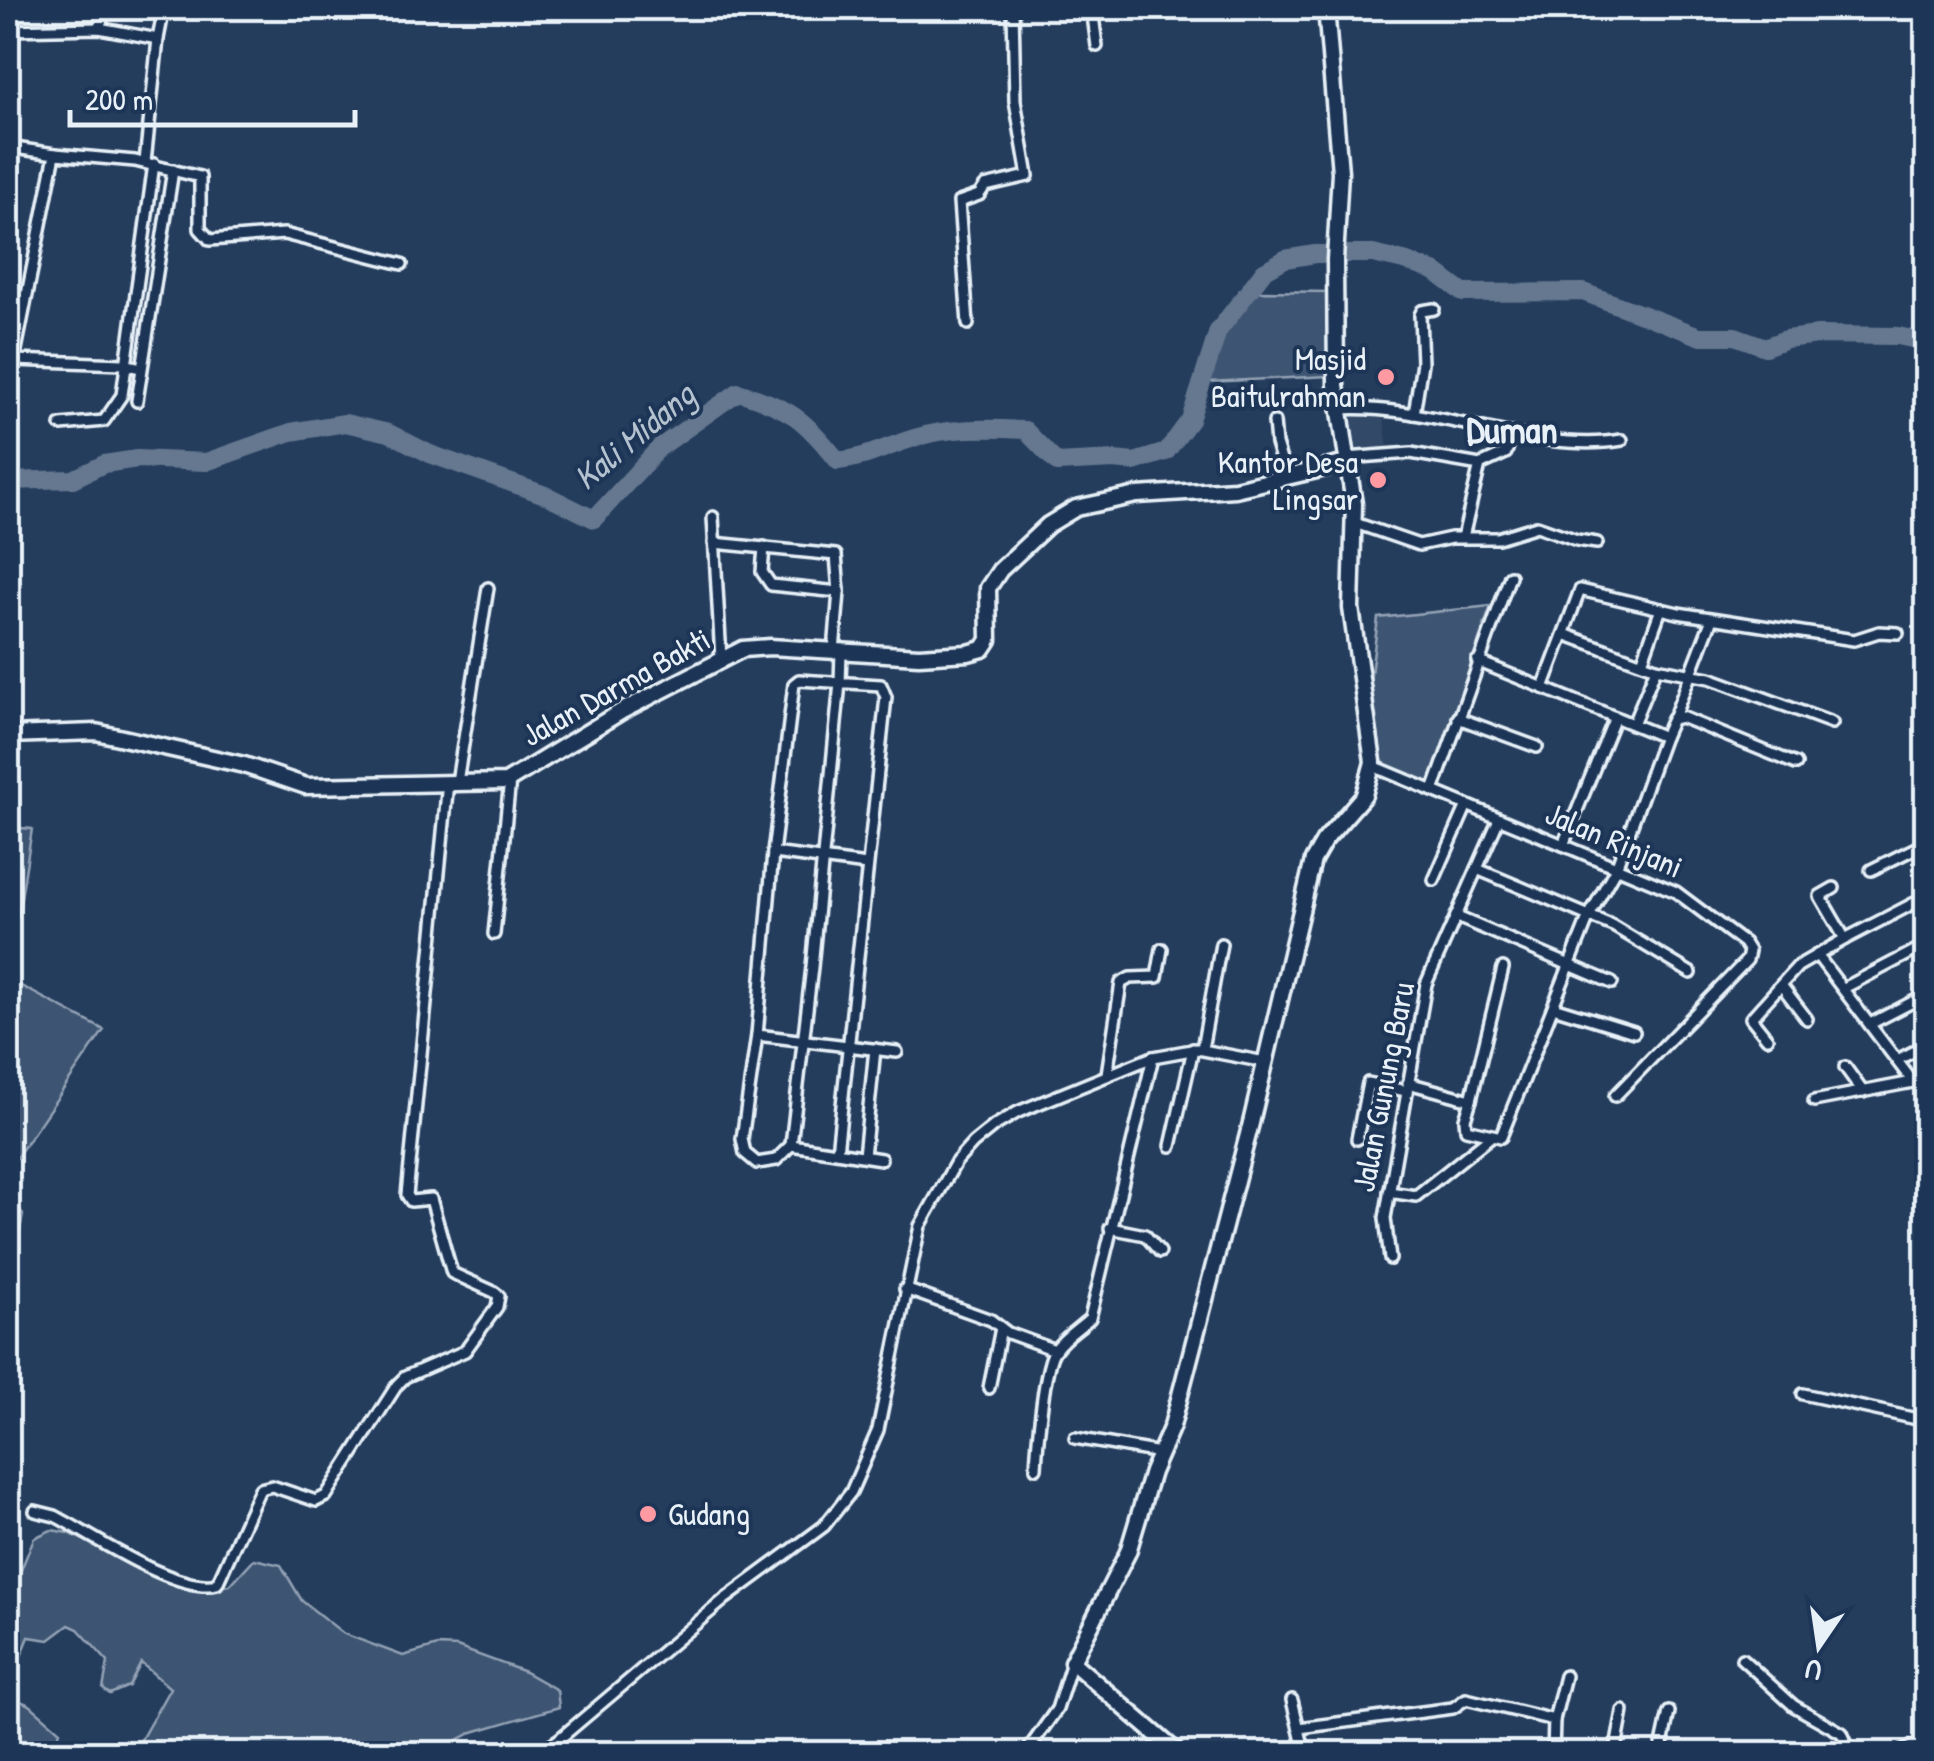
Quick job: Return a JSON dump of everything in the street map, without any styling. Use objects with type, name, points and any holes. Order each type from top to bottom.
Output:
[{"type":"street","points":[[99,28],[106,8]]},
{"type":"street","points":[[61,426],[98,424],[108,418],[122,396],[164,8]]},
{"type":"street","points":[[968,324],[960,200],[979,195],[986,186],[1028,176],[1015,101],[1014,8]]},
{"type":"street","points":[[1092,8],[1097,46]]},
{"type":"street","points":[[1026,1754],[1058,1710],[1075,1665],[1078,1644],[1128,1552],[1178,1404],[1316,852],[1360,802],[1372,766],[1350,591],[1355,523],[1338,409],[1334,348],[1340,172],[1326,8]]},
{"type":"street","points":[[8,30],[99,28],[158,39]]},
{"type":"street","points":[[8,148],[149,164],[200,177],[200,229],[210,240],[284,234],[402,264]]},
{"type":"street","points":[[54,154],[14,360],[126,364],[141,368]]},
{"type":"street","points":[[137,401],[173,170]]},
{"type":"street","points":[[8,292],[26,297]]},
{"type":"street","points":[[1414,414],[1422,362],[1420,314],[1434,309]]},
{"type":"street","points":[[1338,409],[1414,414],[1512,433],[1594,443],[1622,440]]},
{"type":"street","points":[[1274,422],[1286,476]]},
{"type":"street","points":[[1463,537],[1480,465],[1501,458],[1510,445],[1512,433]]},
{"type":"street","name":"Jalan Darma Bakti","points":[[8,736],[85,731],[110,734],[244,765],[306,786],[493,784],[510,780],[622,711],[738,650],[760,646],[934,656],[983,648],[989,640],[988,588],[1000,570],[1063,514],[1120,498],[1235,489],[1346,461],[1411,453],[1480,465]]},
{"type":"street","points":[[713,517],[721,659]]},
{"type":"street","points":[[1355,523],[1413,545],[1463,537],[1492,538],[1538,526],[1577,540],[1598,542]]},
{"type":"street","points":[[714,544],[836,555],[839,592],[840,683],[791,1145],[784,1155],[764,1164],[751,1160],[742,1139],[757,1035],[773,852],[794,682],[800,680],[840,683],[881,685],[886,691],[838,1152]]},
{"type":"street","points":[[764,547],[762,572],[771,586],[839,592]]},
{"type":"street","points":[[1433,791],[1510,576]]},
{"type":"street","points":[[35,1511],[54,1516],[175,1578],[204,1586],[217,1584],[260,1489],[272,1486],[316,1500],[326,1496],[397,1385],[406,1377],[465,1352],[497,1307],[498,1296],[494,1292],[452,1273],[431,1199],[410,1201],[407,1195],[453,782],[488,588]]},
{"type":"street","points":[[1543,688],[1580,590],[1712,619],[1858,641],[1876,633],[1898,633]]},
{"type":"street","points":[[1642,662],[1660,609]]},
{"type":"street","points":[[1504,968],[1465,1120],[1466,1129],[1490,1136],[1502,1136],[1589,916],[1616,868],[1712,619]]},
{"type":"street","points":[[1564,634],[1656,668],[1693,673],[1832,723]]},
{"type":"street","points":[[1477,660],[1664,737]]},
{"type":"street","points":[[1633,724],[1656,668]]},
{"type":"street","points":[[1562,845],[1615,717]]},
{"type":"street","points":[[1674,717],[1796,764]]},
{"type":"street","points":[[1458,718],[1537,748]]},
{"type":"street","name":"Jalan Rinjani","points":[[1372,766],[1685,897],[1744,943],[1748,951],[1746,960],[1615,1096]]},
{"type":"street","points":[[494,934],[510,780]]},
{"type":"street","points":[[1434,880],[1467,805]]},
{"type":"street","name":"Jalan Gunung Baru","points":[[1390,1259],[1384,1224],[1426,984],[1500,819]]},
{"type":"street","points":[[1871,870],[1926,843]]},
{"type":"street","points":[[773,852],[867,865]]},
{"type":"street","points":[[1477,869],[1613,926],[1690,973]]},
{"type":"street","points":[[1834,888],[1820,896],[1845,939]]},
{"type":"street","points":[[1767,1038],[1751,1018],[1798,966],[1926,897]]},
{"type":"street","points":[[1456,917],[1612,983]]},
{"type":"street","points":[[1172,1146],[1220,944]]},
{"type":"street","points":[[1844,988],[1926,945]]},
{"type":"street","points":[[1107,1074],[1121,984],[1130,978],[1157,977],[1162,949]]},
{"type":"street","points":[[1817,955],[1913,1082]]},
{"type":"street","points":[[1780,985],[1807,1019]]},
{"type":"street","points":[[1870,1024],[1926,996]]},
{"type":"street","points":[[1553,1007],[1634,1032]]},
{"type":"street","points":[[757,1035],[897,1052]]},
{"type":"street","points":[[1897,1060],[1926,1046]]},
{"type":"street","points":[[864,1156],[875,1049]]},
{"type":"street","points":[[537,1754],[725,1599],[804,1542],[839,1509],[860,1477],[878,1430],[920,1226],[964,1153],[1006,1118],[1153,1058],[1198,1049],[1265,1062]]},
{"type":"street","points":[[1036,1468],[1055,1350],[1071,1331],[1090,1318],[1153,1058]]},
{"type":"street","points":[[1845,1067],[1863,1092]]},
{"type":"street","points":[[1814,1101],[1913,1082],[1926,1083]]},
{"type":"street","points":[[1357,1139],[1368,1083],[1471,1100]]},
{"type":"street","points":[[1389,1192],[1416,1196],[1490,1136]]},
{"type":"street","points":[[791,1145],[881,1159]]},
{"type":"street","points":[[1110,1228],[1145,1235],[1160,1252]]},
{"type":"street","points":[[905,1289],[991,1320],[1055,1350]]},
{"type":"street","points":[[988,1388],[1001,1328]]},
{"type":"street","points":[[1803,1394],[1926,1421]]},
{"type":"street","points":[[1075,1438],[1160,1453]]},
{"type":"street","points":[[1742,1659],[1788,1701],[1842,1733],[1851,1754]]},
{"type":"street","points":[[1075,1665],[1179,1754]]},
{"type":"street","points":[[1552,1754],[1554,1720],[1565,1676]]},
{"type":"street","points":[[1299,1728],[1454,1708],[1466,1698],[1554,1720]]},
{"type":"street","points":[[1292,1700],[1305,1754]]},
{"type":"street","points":[[1615,1754],[1623,1711]]},
{"type":"street","points":[[1660,1754],[1669,1712]]},
{"type":"street","points":[[1901,1754],[1926,1743]]},
{"type":"shaded area","points":[[1256,291],[1329,292],[1329,376],[1208,382],[1223,331]]},
{"type":"shaded area","points":[[1347,414],[1384,419],[1389,456],[1353,454]]},
{"type":"shaded area","points":[[1491,606],[1428,788],[1383,766],[1370,682],[1378,618]]},
{"type":"shaded area","points":[[8,827],[32,829],[18,917],[8,919]]},
{"type":"shaded area","points":[[8,979],[104,1030],[8,1170]]},
{"type":"shaded area","points":[[8,1189],[23,1215],[8,1289]]},
{"type":"shaded area","points":[[51,1530],[69,1533],[190,1591],[230,1585],[254,1559],[281,1565],[302,1601],[344,1634],[403,1656],[438,1646],[457,1647],[525,1672],[557,1690],[559,1707],[473,1732],[433,1753],[137,1753],[170,1688],[141,1663],[129,1686],[110,1694],[103,1689],[108,1662],[78,1629],[69,1625],[49,1640],[29,1637],[15,1671],[8,1678],[8,1588],[21,1570],[34,1538]]},
{"type":"shaded area","points":[[8,1696],[30,1705],[60,1731],[54,1745],[46,1751],[18,1746],[8,1753]]},
{"type":"waterway","name":"Kali Midang","points":[[8,481],[73,479],[104,464],[137,459],[206,462],[291,432],[345,423],[389,433],[430,454],[548,496],[594,519],[659,448],[738,392],[795,417],[838,461],[928,434],[983,429],[1025,430],[1057,463],[1134,462],[1166,452],[1190,420],[1218,331],[1264,271],[1285,259],[1315,254],[1373,254],[1404,261],[1434,271],[1463,293],[1583,292],[1699,336],[1735,336],[1765,347],[1786,339],[1818,335],[1898,336],[1926,342]]},
{"type":"place","name":"Masjid Baitulrahman","points":[[1386,377]]},
{"type":"place","name":"Kantor Desa Lingsar","points":[[1378,480]]},
{"type":"place","name":"Gudang","points":[[648,1514]]},
{"type":"district","name":"Duman","points":[[1512,430]]}]
